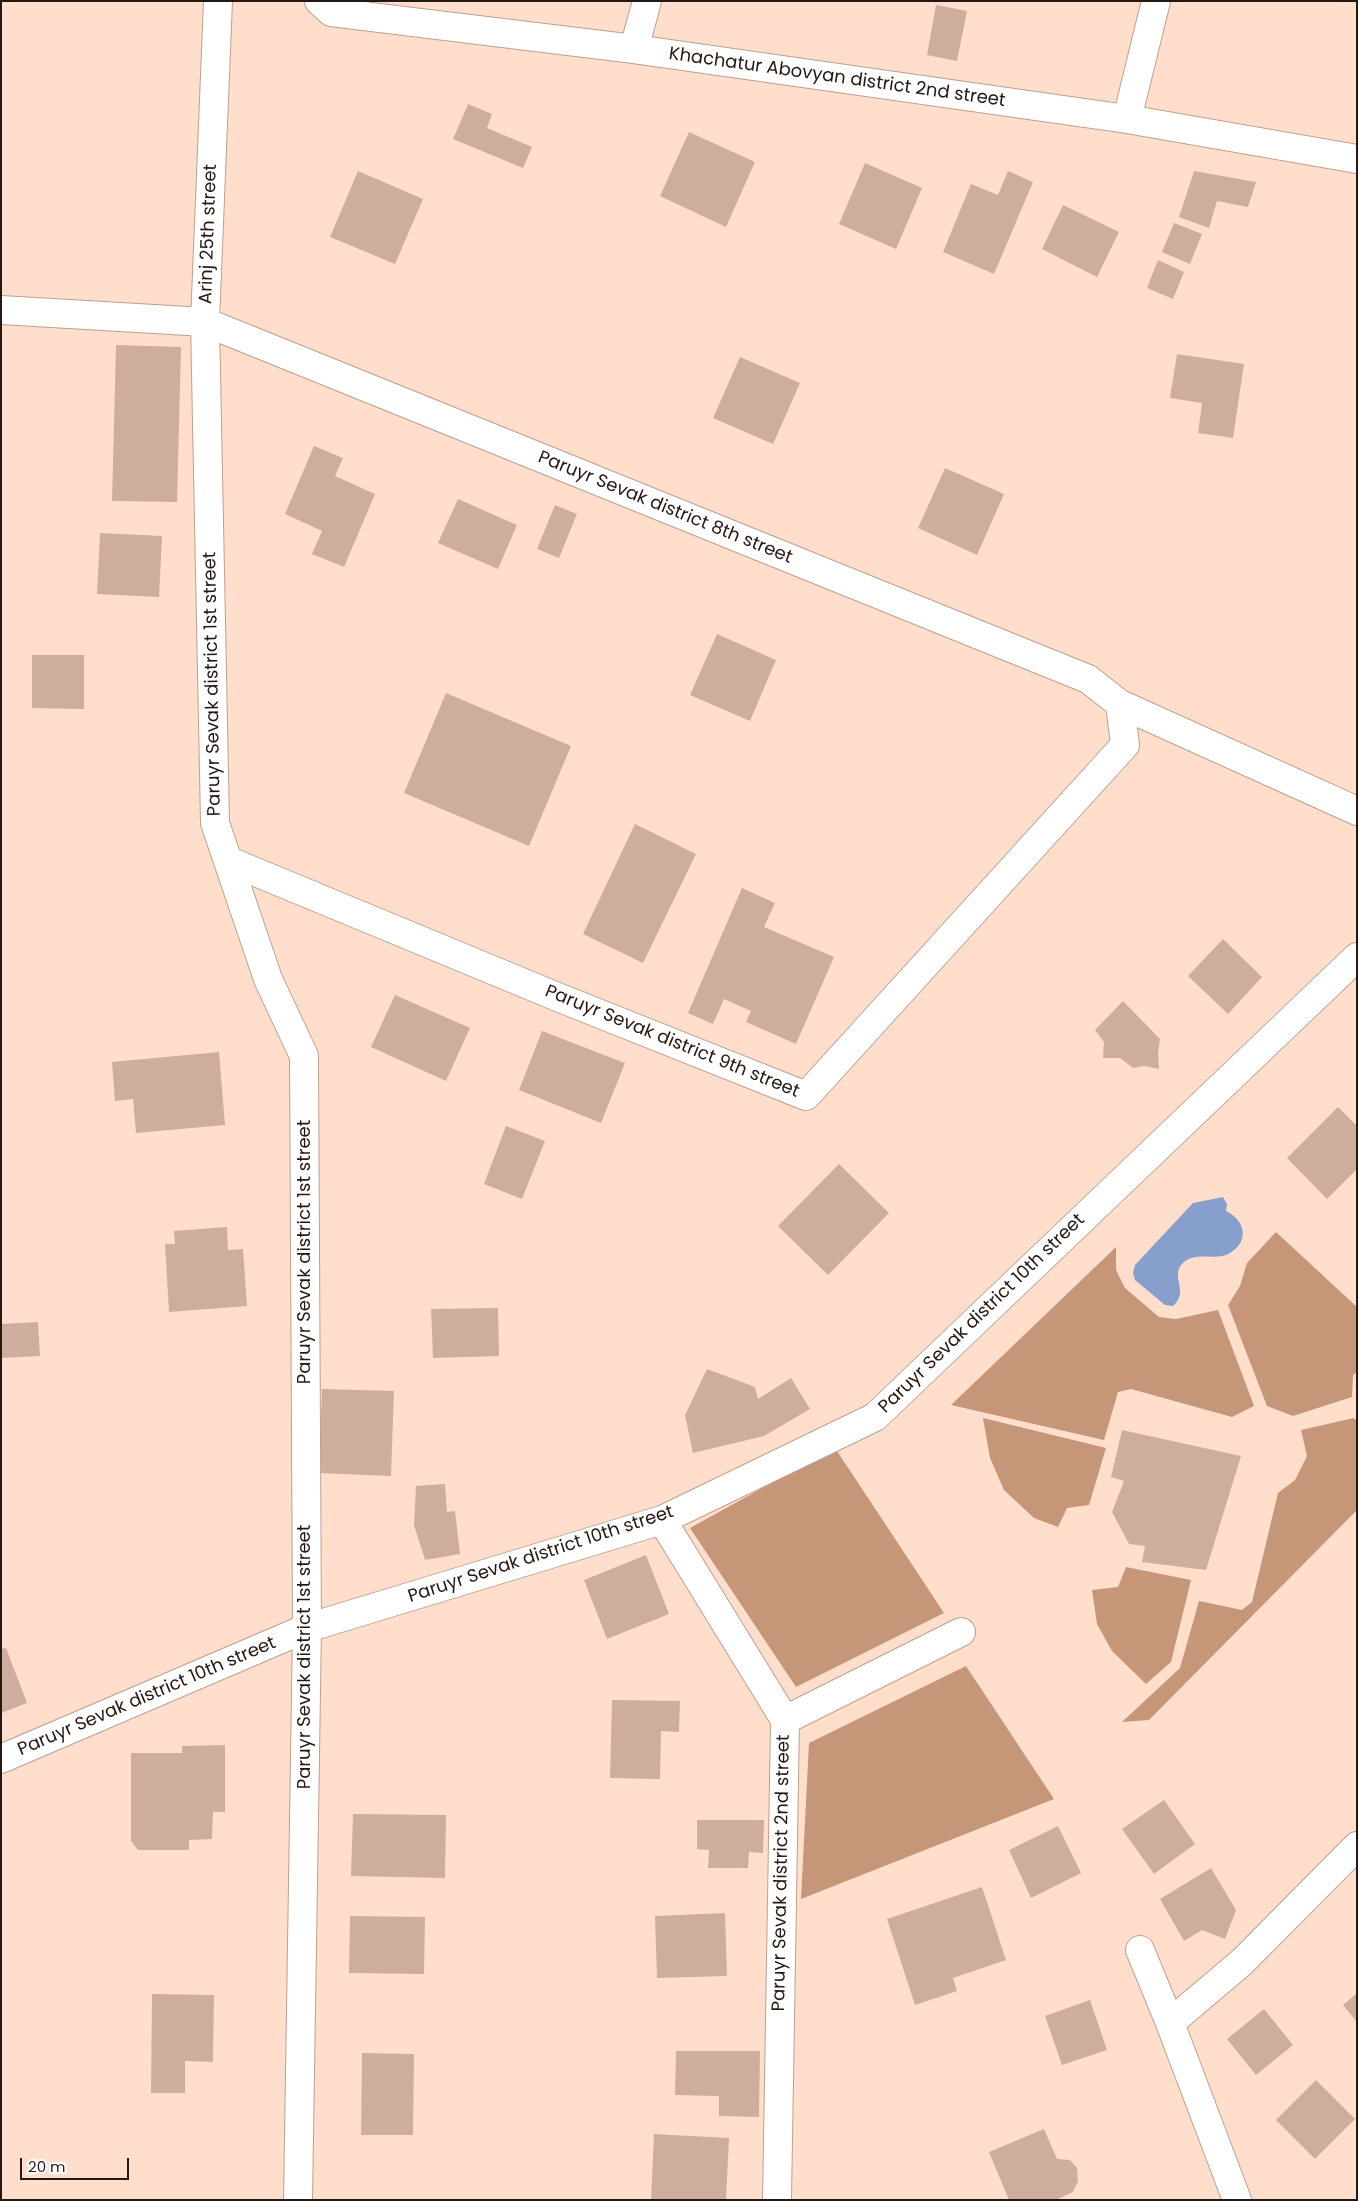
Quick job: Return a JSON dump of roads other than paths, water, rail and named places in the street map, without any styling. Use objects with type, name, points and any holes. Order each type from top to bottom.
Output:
[{"type":"street","name":"Arinj 25th street","points":[[1,310],[205,322],[218,1]]},
{"type":"street","name":"Khachatur Abovyan district 2nd street","points":[[319,1],[331,12],[634,50],[1127,120],[1357,159]]},
{"type":"street","points":[[634,50],[646,1]]},
{"type":"street","points":[[1127,120],[1156,1]]},
{"type":"street","name":"Paruyr Sevak district 8th street","points":[[205,322],[1088,679],[1120,704],[1357,811]]},
{"type":"street","name":"Paruyr Sevak district 1st street","points":[[205,322],[215,823],[268,979],[304,1056],[307,1628],[298,2200]]},
{"type":"street","name":"Paruyr Sevak district 9th street","points":[[229,860],[551,995],[806,1096],[1125,745],[1120,704]]},
{"type":"street","name":"Paruyr Sevak district 10th street","points":[[1,1759],[307,1628],[662,1520],[875,1416],[1357,956]]},
{"type":"street","name":"Paruyr Sevak district 2nd street","points":[[662,1520],[785,1720],[777,2200]]},
{"type":"street","points":[[785,1720],[961,1632]]},
{"type":"street","points":[[1170,2022],[1242,1962],[1357,1846]]},
{"type":"street","points":[[1140,1950],[1170,2022],[1237,2200]]},
{"type":"water","points":[[1223,1197],[1227,1204],[1226,1211],[1241,1225],[1243,1237],[1240,1243],[1230,1253],[1218,1257],[1193,1258],[1182,1264],[1178,1274],[1180,1295],[1178,1300],[1173,1306],[1165,1305],[1135,1280],[1133,1273],[1135,1265],[1193,1203]]}]
